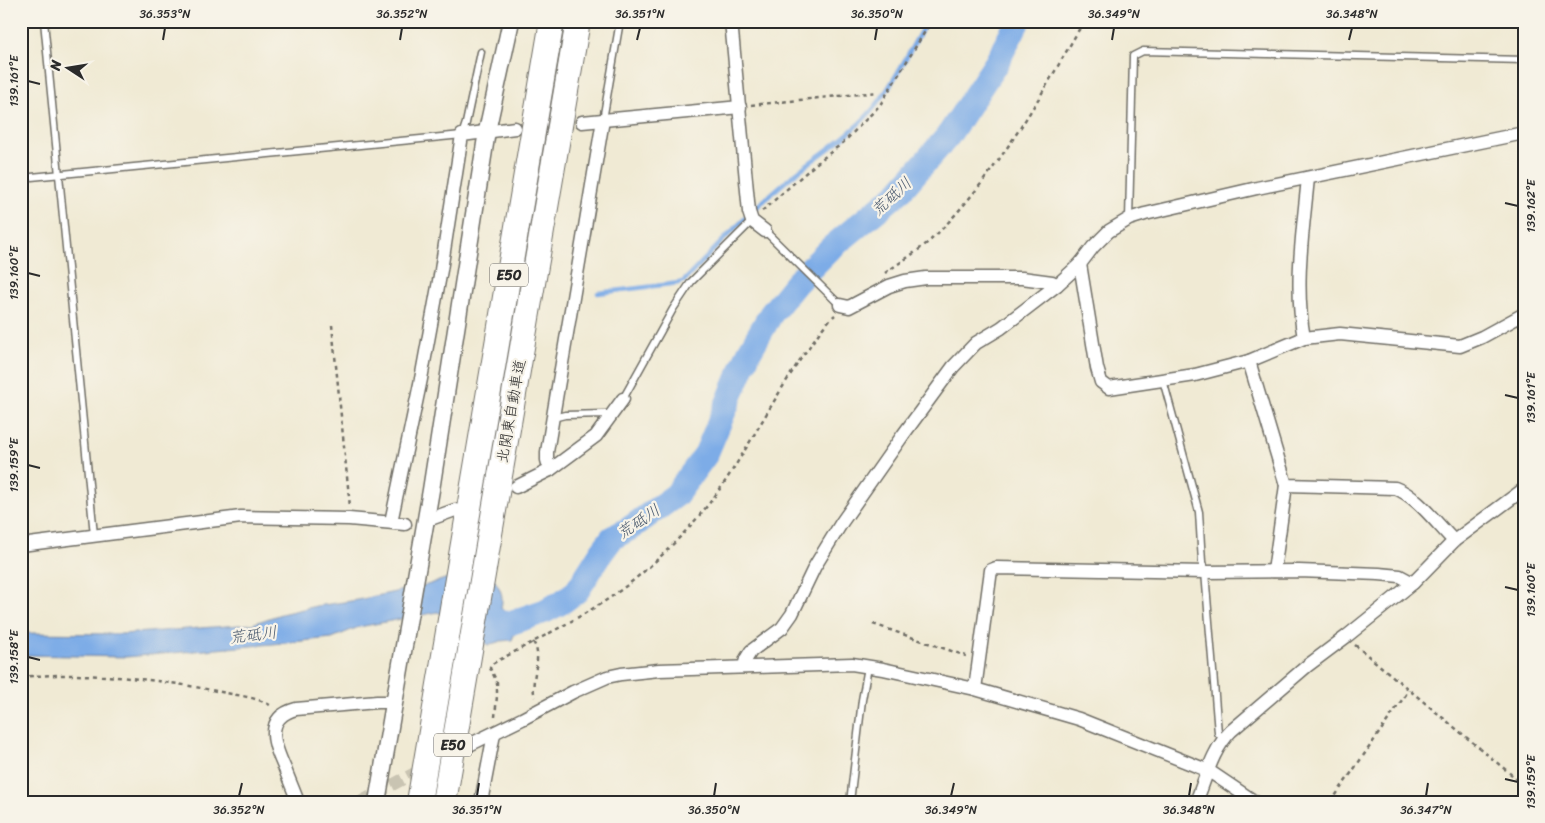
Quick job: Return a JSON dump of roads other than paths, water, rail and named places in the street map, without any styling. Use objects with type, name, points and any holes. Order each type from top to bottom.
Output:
[{"type":"highway","name":"北関東自動車道","points":[[419,802],[437,697],[460,519],[552,21]]},
{"type":"highway","name":"北関東自動車道","points":[[444,802],[578,21]]},
{"type":"street","points":[[377,802],[457,328],[487,131],[511,21]]},
{"type":"street","points":[[731,21],[748,203],[752,220],[765,231]]},
{"type":"street","points":[[582,122],[740,107]]},
{"type":"street","points":[[550,470],[546,460],[547,452],[604,120]]},
{"type":"street","points":[[391,522],[421,379],[441,270],[462,134],[515,128]]},
{"type":"street","points":[[744,667],[751,651],[782,628],[787,621],[815,566],[842,522],[953,367],[976,343],[1000,328],[1057,285],[1080,264],[1092,247],[1109,232],[1129,219],[1145,214],[1524,133]]},
{"type":"street","points":[[1304,338],[1301,318],[1300,259],[1308,178]]},
{"type":"street","points":[[1080,264],[1097,368],[1101,382],[1109,388],[1194,375],[1249,361],[1304,338],[1340,334],[1460,346],[1482,338],[1524,314]]},
{"type":"street","points":[[842,306],[854,305],[889,286],[905,281],[926,278],[1022,278],[1052,282],[1057,285]]},
{"type":"street","points":[[1249,361],[1286,485],[1274,571]]},
{"type":"street","points":[[516,487],[550,470],[596,436],[623,399]]},
{"type":"street","points":[[1286,485],[1395,488],[1412,497],[1454,541]]},
{"type":"street","points":[[1196,802],[1223,739],[1307,666],[1413,583],[1454,541],[1524,489]]},
{"type":"street","points":[[21,544],[241,517],[349,519],[405,524]]},
{"type":"street","points":[[434,518],[460,519]]},
{"type":"street","points":[[975,689],[991,570],[996,568],[1205,572],[1274,571],[1400,576],[1413,583]]},
{"type":"street","points":[[469,744],[494,734],[573,692],[614,676],[659,670],[852,664],[975,689],[1079,718],[1209,771],[1255,802]]},
{"type":"street","points":[[296,801],[274,744],[274,730],[280,718],[289,711],[296,709],[377,702],[395,695]]},
{"type":"street","points":[[481,802],[494,734]]},
{"type":"lane","points":[[44,21],[94,535]]},
{"type":"lane","points":[[604,120],[620,21]]},
{"type":"lane","points":[[1129,219],[1132,56],[1143,51],[1524,60]]},
{"type":"lane","points":[[21,178],[462,134],[481,52]]},
{"type":"lane","points":[[623,399],[690,282],[752,220]]},
{"type":"lane","points":[[765,231],[842,306]]},
{"type":"lane","points":[[1163,380],[1199,512],[1218,733],[1223,739]]},
{"type":"lane","points":[[553,418],[565,415],[588,414],[612,416]]},
{"type":"lane","points":[[850,802],[868,666]]},
{"type":"water","points":[[475,565],[496,582],[501,594],[501,608],[507,614],[517,617],[519,622],[512,640],[488,645],[438,612],[359,627],[332,638],[126,657],[21,655],[21,633],[122,634],[252,624],[281,614],[316,606],[358,600],[427,585],[448,578]]},
{"type":"waterway","points":[[598,293],[684,281],[763,202],[791,177],[838,142],[871,112],[893,81],[927,21]]},
{"type":"waterway","name":"荒砥川","points":[[487,615],[500,623],[510,623],[545,611],[562,602],[577,591],[612,538],[629,529],[676,495],[706,454],[749,352],[771,314],[796,283],[831,248],[899,192],[948,136],[997,62],[1018,21]]},
{"type":"tunnel","points":[[360,802],[426,767]]}]
